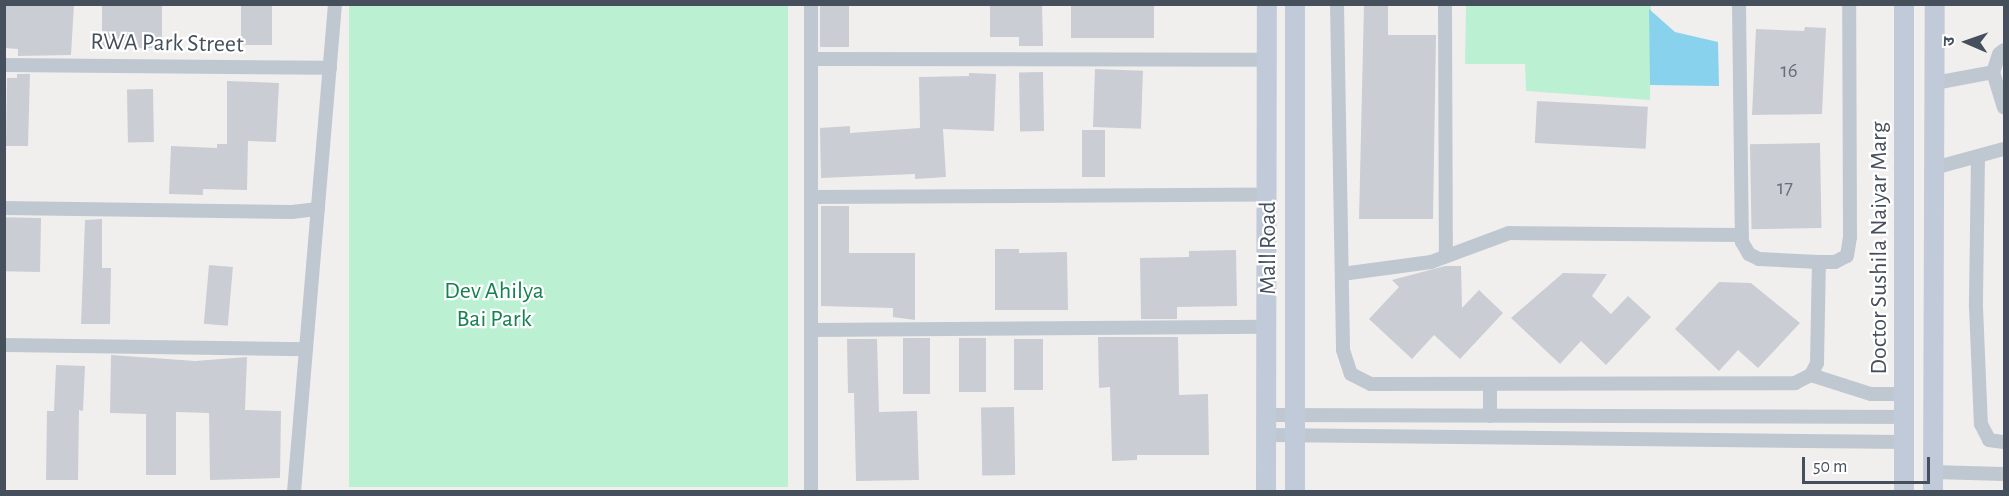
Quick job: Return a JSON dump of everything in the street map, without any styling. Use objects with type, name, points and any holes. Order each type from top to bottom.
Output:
[{"type":"street","points":[[294,492],[335,4]]},
{"type":"street","points":[[811,4],[811,492]]},
{"type":"street","name":"Mall Road","points":[[1266,492],[1267,4]]},
{"type":"street","name":"Mall Road","points":[[1294,4],[1295,492]]},
{"type":"street","points":[[1337,4],[1343,350],[1351,374],[1371,384],[1795,383],[1811,375],[1818,363],[1819,262]]},
{"type":"street","points":[[1445,4],[1446,255]]},
{"type":"street","points":[[1738,4],[1742,235],[1749,254],[1759,259],[1819,262],[1835,262],[1847,256],[1850,237],[1850,4]]},
{"type":"street","name":"Doctor Sushila Naiyar Marg","points":[[1904,4],[1905,492]]},
{"type":"street","points":[[1933,492],[1935,4]]},
{"type":"street","points":[[2004,50],[1999,54],[1993,72],[2004,106]]},
{"type":"street","points":[[811,59],[1267,60]]},
{"type":"street","name":"RWA Park Street","points":[[4,65],[330,68]]},
{"type":"street","points":[[1935,83],[1993,72]]},
{"type":"street","points":[[1935,168],[2004,149]]},
{"type":"street","points":[[1978,157],[1976,307],[1981,424],[1989,440],[2004,442]]},
{"type":"street","points":[[811,197],[1267,195]]},
{"type":"street","points":[[4,208],[292,212],[318,209]]},
{"type":"street","points":[[1342,274],[1410,266],[1509,233],[1742,235]]},
{"type":"street","points":[[811,330],[1266,327]]},
{"type":"street","points":[[4,345],[306,349]]},
{"type":"street","points":[[1811,375],[1870,394],[1905,394]]},
{"type":"street","points":[[1490,384],[1490,416]]},
{"type":"street","points":[[1266,416],[1905,417]]},
{"type":"street","points":[[1266,435],[1905,442]]},
{"type":"street","points":[[1933,472],[2004,474]]},
{"type":"green space","name":"Dev Ahilya Bai Park","points":[[349,5],[788,5],[788,487],[349,487]]},
{"type":"green space","points":[[1466,5],[1651,5],[1650,100],[1526,91],[1525,64],[1465,64]]},
{"type":"water","points":[[1649,9],[1675,32],[1718,42],[1719,86],[1650,85]]},
{"type":"building","points":[[4,4],[74,4],[71,55],[18,56],[18,49],[4,48]]},
{"type":"building","points":[[102,4],[162,4],[162,48],[102,48]]},
{"type":"building","points":[[241,4],[272,4],[272,45],[241,45]]},
{"type":"building","points":[[820,4],[849,4],[849,47],[820,47]]},
{"type":"building","points":[[990,4],[1042,4],[1043,46],[1019,46],[1019,37],[990,37]]},
{"type":"building","points":[[1071,4],[1154,4],[1154,38],[1071,38]]},
{"type":"building","points":[[1364,4],[1388,4],[1388,35],[1436,35],[1433,219],[1359,219]]},
{"type":"building","points":[[1805,27],[1826,28],[1822,114],[1752,115],[1756,29],[1804,31]]},
{"type":"building","points":[[1095,69],[1143,71],[1141,129],[1093,127]]},
{"type":"building","points":[[1019,72],[1043,72],[1044,131],[1020,131]]},
{"type":"building","points":[[969,73],[996,74],[994,131],[943,129],[946,177],[915,179],[915,174],[821,178],[820,128],[850,126],[850,133],[920,128],[919,77],[969,76]]},
{"type":"building","points":[[17,74],[30,74],[28,146],[6,146],[7,78],[17,78]]},
{"type":"building","points":[[227,81],[279,83],[276,142],[248,141],[247,190],[203,189],[203,195],[169,194],[171,146],[217,148],[217,144],[227,144]]},
{"type":"building","points":[[127,89],[153,89],[154,142],[128,142]]},
{"type":"building","points":[[1537,101],[1648,107],[1646,149],[1535,143]]},
{"type":"building","points":[[1082,130],[1105,130],[1105,177],[1082,177]]},
{"type":"building","points":[[1820,143],[1821,228],[1751,229],[1750,144]]},
{"type":"building","points":[[821,206],[849,206],[849,253],[915,253],[915,320],[893,317],[893,308],[821,306]]},
{"type":"building","points":[[4,217],[41,218],[40,272],[4,271]]},
{"type":"building","points":[[102,219],[102,268],[111,268],[110,324],[81,324],[85,220]]},
{"type":"building","points":[[995,249],[1019,249],[1019,253],[1067,252],[1068,310],[995,310]]},
{"type":"building","points":[[1236,250],[1237,306],[1177,307],[1177,319],[1141,319],[1140,258],[1189,257],[1189,251]]},
{"type":"building","points":[[209,265],[233,267],[228,326],[204,324]]},
{"type":"building","points":[[1445,266],[1461,266],[1462,308],[1479,290],[1503,313],[1460,359],[1434,335],[1412,359],[1369,319],[1399,287],[1392,280]]},
{"type":"building","points":[[1563,273],[1607,274],[1592,296],[1611,314],[1628,296],[1651,317],[1606,365],[1581,341],[1560,364],[1511,318]]},
{"type":"building","points":[[1719,282],[1751,283],[1800,323],[1758,368],[1738,350],[1719,371],[1675,329]]},
{"type":"building","points":[[1098,337],[1178,337],[1179,395],[1208,394],[1209,455],[1137,455],[1137,460],[1112,461],[1110,387],[1099,388]]},
{"type":"building","points":[[903,338],[930,338],[930,394],[903,394]]},
{"type":"building","points":[[959,338],[986,338],[986,392],[959,392]]},
{"type":"building","points":[[847,339],[877,339],[879,412],[917,411],[919,480],[856,481],[854,393],[848,393]]},
{"type":"building","points":[[1014,339],[1043,339],[1043,390],[1014,390]]},
{"type":"building","points":[[111,355],[195,361],[247,357],[245,410],[281,411],[280,478],[210,480],[209,413],[176,412],[176,475],[146,475],[146,414],[110,413]]},
{"type":"building","points":[[56,365],[85,366],[83,411],[79,410],[78,480],[46,480],[47,411],[54,411]]},
{"type":"building","points":[[1014,407],[1015,475],[982,476],[981,408]]}]
